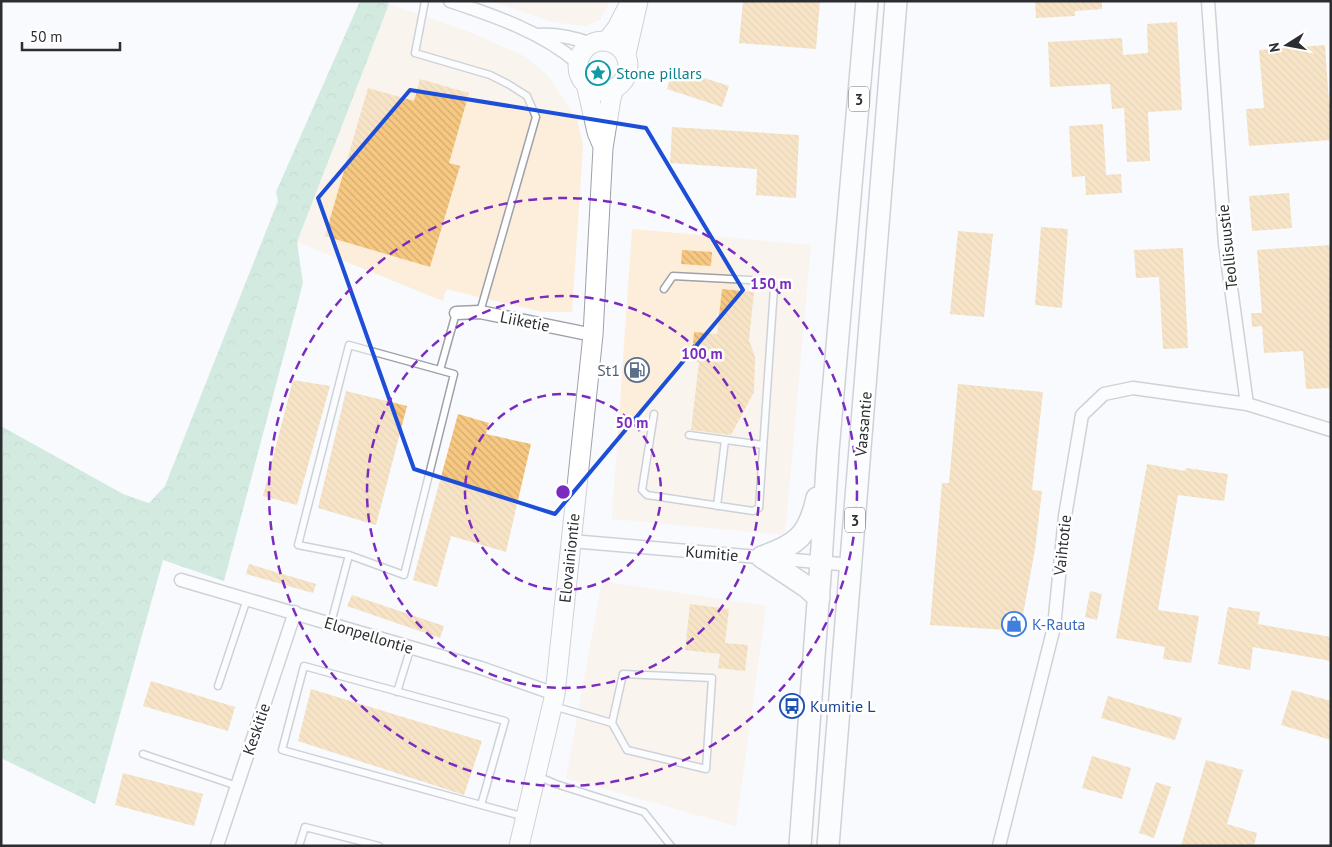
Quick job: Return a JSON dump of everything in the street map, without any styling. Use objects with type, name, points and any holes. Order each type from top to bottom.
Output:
[{"type":"highway","name":"Vaasantie","points":[[800,846],[822,562],[828,451],[867,1]]},
{"type":"highway","name":"Vaasantie","points":[[828,846],[896,1]]},
{"type":"highway","points":[[762,557],[788,548],[809,525],[828,451]]},
{"type":"highway","points":[[762,557],[807,587],[819,598]]},
{"type":"main road","points":[[631,1],[617,28],[583,52],[578,63],[580,74],[586,83],[599,90],[614,88],[620,84],[627,74],[628,62],[626,54],[638,1]]},
{"type":"main road","points":[[599,42],[618,45],[626,54]]},
{"type":"main road","name":"Elovainiontie","points":[[586,83],[597,132],[603,148]]},
{"type":"main road","name":"Elovainiontie","points":[[519,846],[553,700],[593,335],[603,148],[614,88]]},
{"type":"street","points":[[450,1],[467,4],[538,35],[564,51],[578,63]]},
{"type":"street","name":"Teollisuustie","points":[[1208,1],[1225,244],[1247,404]]},
{"type":"street","points":[[538,35],[556,34],[599,42]]},
{"type":"street","name":"Liiketie","points":[[456,313],[480,312],[593,335]]},
{"type":"street","name":"Vaihtotie","points":[[1000,846],[1054,627],[1065,516],[1082,415],[1104,394],[1133,388],[1247,404]]},
{"type":"street","points":[[1247,404],[1331,430]]},
{"type":"street","name":"Kumitie","points":[[571,541],[852,565]]},
{"type":"street","name":"Elonpellontie","points":[[181,580],[481,668],[553,700]]},
{"type":"street","name":"Keskitie","points":[[217,846],[295,612]]},
{"type":"lane","points":[[425,1],[415,53],[490,75],[508,84],[527,96],[536,117],[480,312]]},
{"type":"lane","points":[[654,414],[642,490],[647,495],[718,506],[753,510],[759,508],[774,288],[769,280],[674,276],[664,289]]},
{"type":"lane","points":[[440,370],[456,313]]},
{"type":"lane","points":[[349,345],[454,374],[404,575],[349,555],[298,545],[349,345]]},
{"type":"lane","points":[[689,435],[763,445]]},
{"type":"lane","points":[[718,506],[725,440]]},
{"type":"lane","points":[[331,623],[349,555]]},
{"type":"lane","points":[[218,686],[247,599]]},
{"type":"lane","points":[[397,692],[411,648]]},
{"type":"lane","points":[[481,805],[505,721],[304,666],[282,750],[481,805],[526,817]]},
{"type":"lane","points":[[553,700],[612,723],[627,750],[706,769],[712,678],[623,674],[612,723]]},
{"type":"lane","points":[[143,754],[237,786]]},
{"type":"lane","points":[[536,776],[644,812],[671,846]]},
{"type":"lane","points":[[298,846],[306,827],[379,846]]},
{"type":"highlighted area","points":[[410,90],[646,128],[743,290],[555,514],[414,469],[318,198]]},
{"type":"shaded area","points":[[491,1],[610,1],[600,20],[585,26],[552,22]]},
{"type":"shaded area","points":[[389,4],[472,33],[526,57],[547,75],[577,118],[583,146],[572,312],[543,312],[446,289],[443,301],[297,242]]},
{"type":"shaded area","points":[[632,229],[811,245],[785,535],[612,519]]},
{"type":"shaded area","points":[[602,581],[766,606],[736,826],[566,778]]},
{"type":"green space","points":[[360,1],[385,1],[389,4],[297,242],[303,283],[224,581],[163,560],[95,804],[1,758],[1,426],[123,494],[149,503],[165,486],[278,201],[276,192]]},
{"type":"building","points":[[743,1],[820,1],[816,49],[739,43]]},
{"type":"building","points":[[1035,1],[1102,1],[1102,9],[1075,11],[1075,16],[1036,18]]},
{"type":"building","points":[[1177,22],[1182,110],[1148,112],[1150,161],[1127,162],[1124,108],[1112,109],[1110,84],[1050,87],[1048,42],[1122,38],[1123,55],[1148,53],[1147,24]]},
{"type":"building","points":[[1325,45],[1329,103],[1331,103],[1331,140],[1249,146],[1246,109],[1264,108],[1259,50]]},
{"type":"building","points":[[673,68],[729,86],[722,107],[667,89]]},
{"type":"building","points":[[420,79],[469,93],[449,163],[460,166],[430,267],[325,236],[368,88],[414,101]]},
{"type":"building","points":[[1103,124],[1106,175],[1121,174],[1122,193],[1086,195],[1085,176],[1072,177],[1069,126]]},
{"type":"building","points":[[672,127],[799,135],[796,198],[756,195],[757,169],[670,163]]},
{"type":"building","points":[[1289,193],[1292,228],[1252,231],[1249,196]]},
{"type":"building","points":[[1041,227],[1068,229],[1062,308],[1035,305]]},
{"type":"building","points":[[958,231],[993,234],[984,317],[950,314]]},
{"type":"building","points":[[1331,245],[1331,388],[1306,389],[1303,351],[1264,353],[1262,326],[1252,327],[1251,313],[1262,313],[1257,250]]},
{"type":"building","points":[[1183,248],[1188,348],[1163,349],[1159,277],[1136,278],[1134,250]]},
{"type":"building","points":[[682,250],[712,252],[711,266],[681,264]]},
{"type":"building","points":[[722,289],[754,292],[749,340],[755,357],[754,392],[731,435],[691,430],[699,362],[692,361],[694,332],[717,334]]},
{"type":"building","points":[[632,359],[642,360],[640,378],[630,377]]},
{"type":"building","points":[[293,380],[330,386],[297,505],[263,496]]},
{"type":"building","points":[[958,384],[1043,392],[1032,490],[1042,491],[1035,549],[1020,631],[930,625],[942,483],[949,483]]},
{"type":"building","points":[[346,391],[407,406],[376,525],[318,508]]},
{"type":"building","points":[[458,414],[489,423],[486,434],[531,444],[506,552],[451,536],[437,587],[413,580]]},
{"type":"building","points":[[1147,464],[1185,471],[1186,468],[1228,474],[1224,501],[1178,495],[1158,610],[1199,616],[1191,663],[1163,659],[1165,647],[1116,638]]},
{"type":"building","points":[[249,564],[316,584],[313,593],[246,574]]},
{"type":"building","points":[[1090,591],[1102,594],[1097,620],[1085,617]]},
{"type":"building","points":[[352,595],[444,626],[440,638],[347,606]]},
{"type":"building","points":[[690,604],[729,609],[725,643],[748,645],[745,671],[718,668],[720,654],[685,650]]},
{"type":"building","points":[[1228,607],[1260,612],[1258,624],[1331,637],[1331,661],[1253,647],[1250,670],[1218,664]]},
{"type":"building","points":[[151,681],[235,707],[228,731],[143,706]]},
{"type":"building","points":[[311,689],[482,741],[464,795],[298,741]]},
{"type":"building","points":[[1292,690],[1331,701],[1331,740],[1281,725]]},
{"type":"building","points":[[1108,696],[1182,718],[1175,740],[1101,718]]},
{"type":"building","points":[[1092,756],[1131,768],[1122,799],[1082,788]]},
{"type":"building","points":[[1206,760],[1243,770],[1227,824],[1257,833],[1254,846],[1181,846]]},
{"type":"building","points":[[123,773],[203,794],[194,826],[115,805]]},
{"type":"building","points":[[1156,782],[1171,787],[1154,838],[1139,833]]},
{"type":"place","name":"Stone pillars","points":[[598,73]]},
{"type":"place","name":"St1","points":[[637,370]]},
{"type":"place","name":"K-Rauta","points":[[1014,624]]},
{"type":"place","name":"Kumitie L","points":[[792,706]]}]
